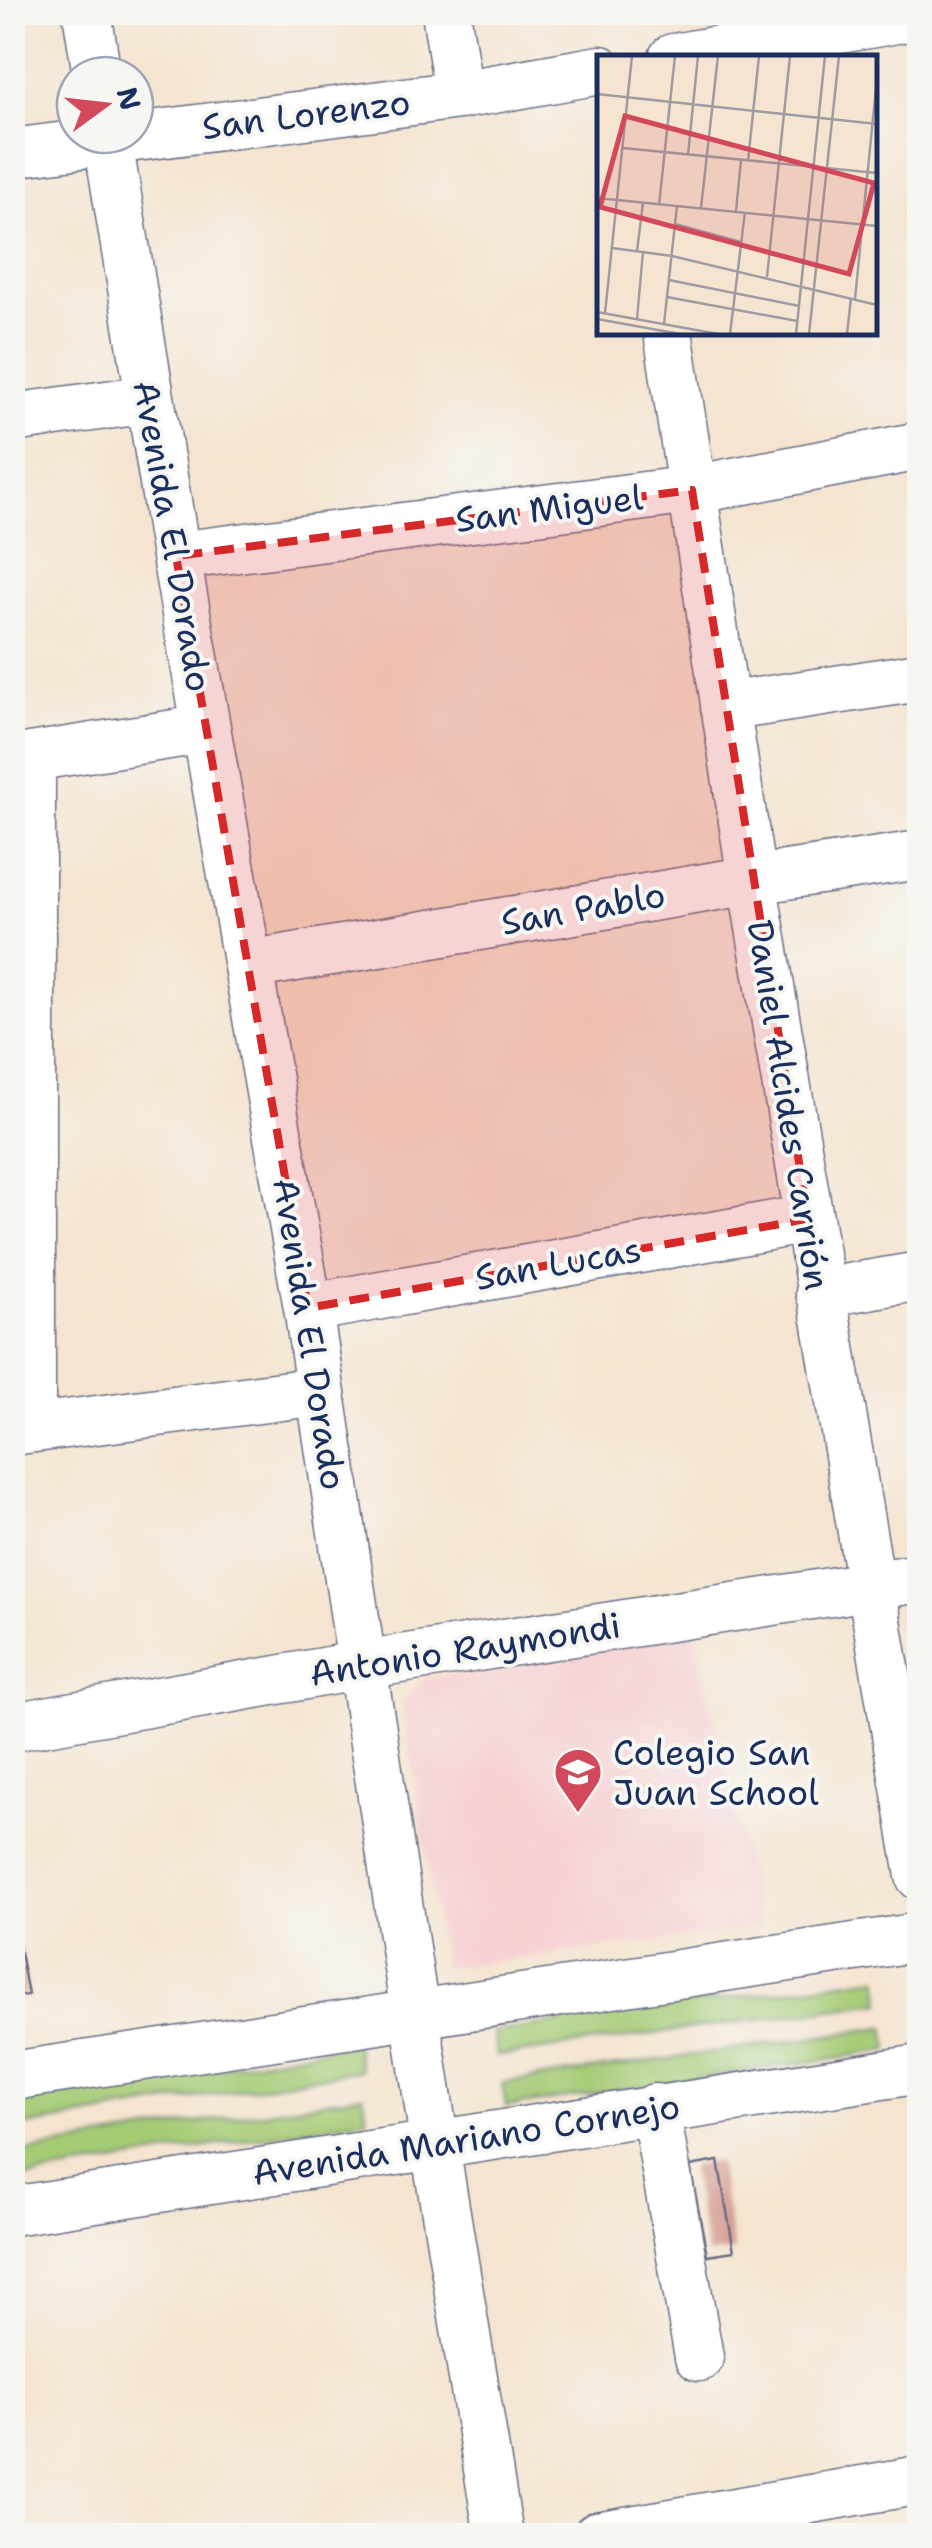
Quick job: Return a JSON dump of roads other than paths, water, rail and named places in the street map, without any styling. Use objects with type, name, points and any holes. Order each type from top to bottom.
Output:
[{"type":"street","points":[[87,12],[94,55]]},
{"type":"street","points":[[446,12],[459,95]]},
{"type":"street","points":[[680,55],[749,28],[920,15]]},
{"type":"street","name":"San Lorenzo","points":[[155,131],[459,95],[597,71]]},
{"type":"street","name":"San Lorenzo","points":[[12,153],[55,146]]},
{"type":"street","name":"Avenida El Dorado","points":[[110,155],[308,1308],[435,2146],[499,2536]]},
{"type":"street","name":"Daniel Alcides Carrión","points":[[668,335],[752,880],[920,1876]]},
{"type":"street","points":[[12,418],[150,398]]},
{"type":"street","name":"San Miguel","points":[[176,556],[692,490],[920,446]]},
{"type":"street","points":[[726,708],[920,677]]},
{"type":"street","points":[[206,730],[22,758],[22,1430],[320,1392]]},
{"type":"street","name":"San Pablo","points":[[248,966],[920,855]]},
{"type":"street","name":"San Lucas","points":[[308,1308],[808,1219]]},
{"type":"street","points":[[820,1293],[920,1276]]},
{"type":"street","name":"Antonio Raymondi","points":[[12,1726],[362,1665],[920,1578]]},
{"type":"street","points":[[12,2076],[920,1938]]},
{"type":"street","name":"Avenida Mariano Cornejo","points":[[12,2211],[920,2069]]},
{"type":"street","points":[[655,2108],[699,2356]]},
{"type":"street","points":[[597,2536],[920,2480]]},
{"type":"place","name":"Colegio San Juan School","points":[[578,1814]]}]
